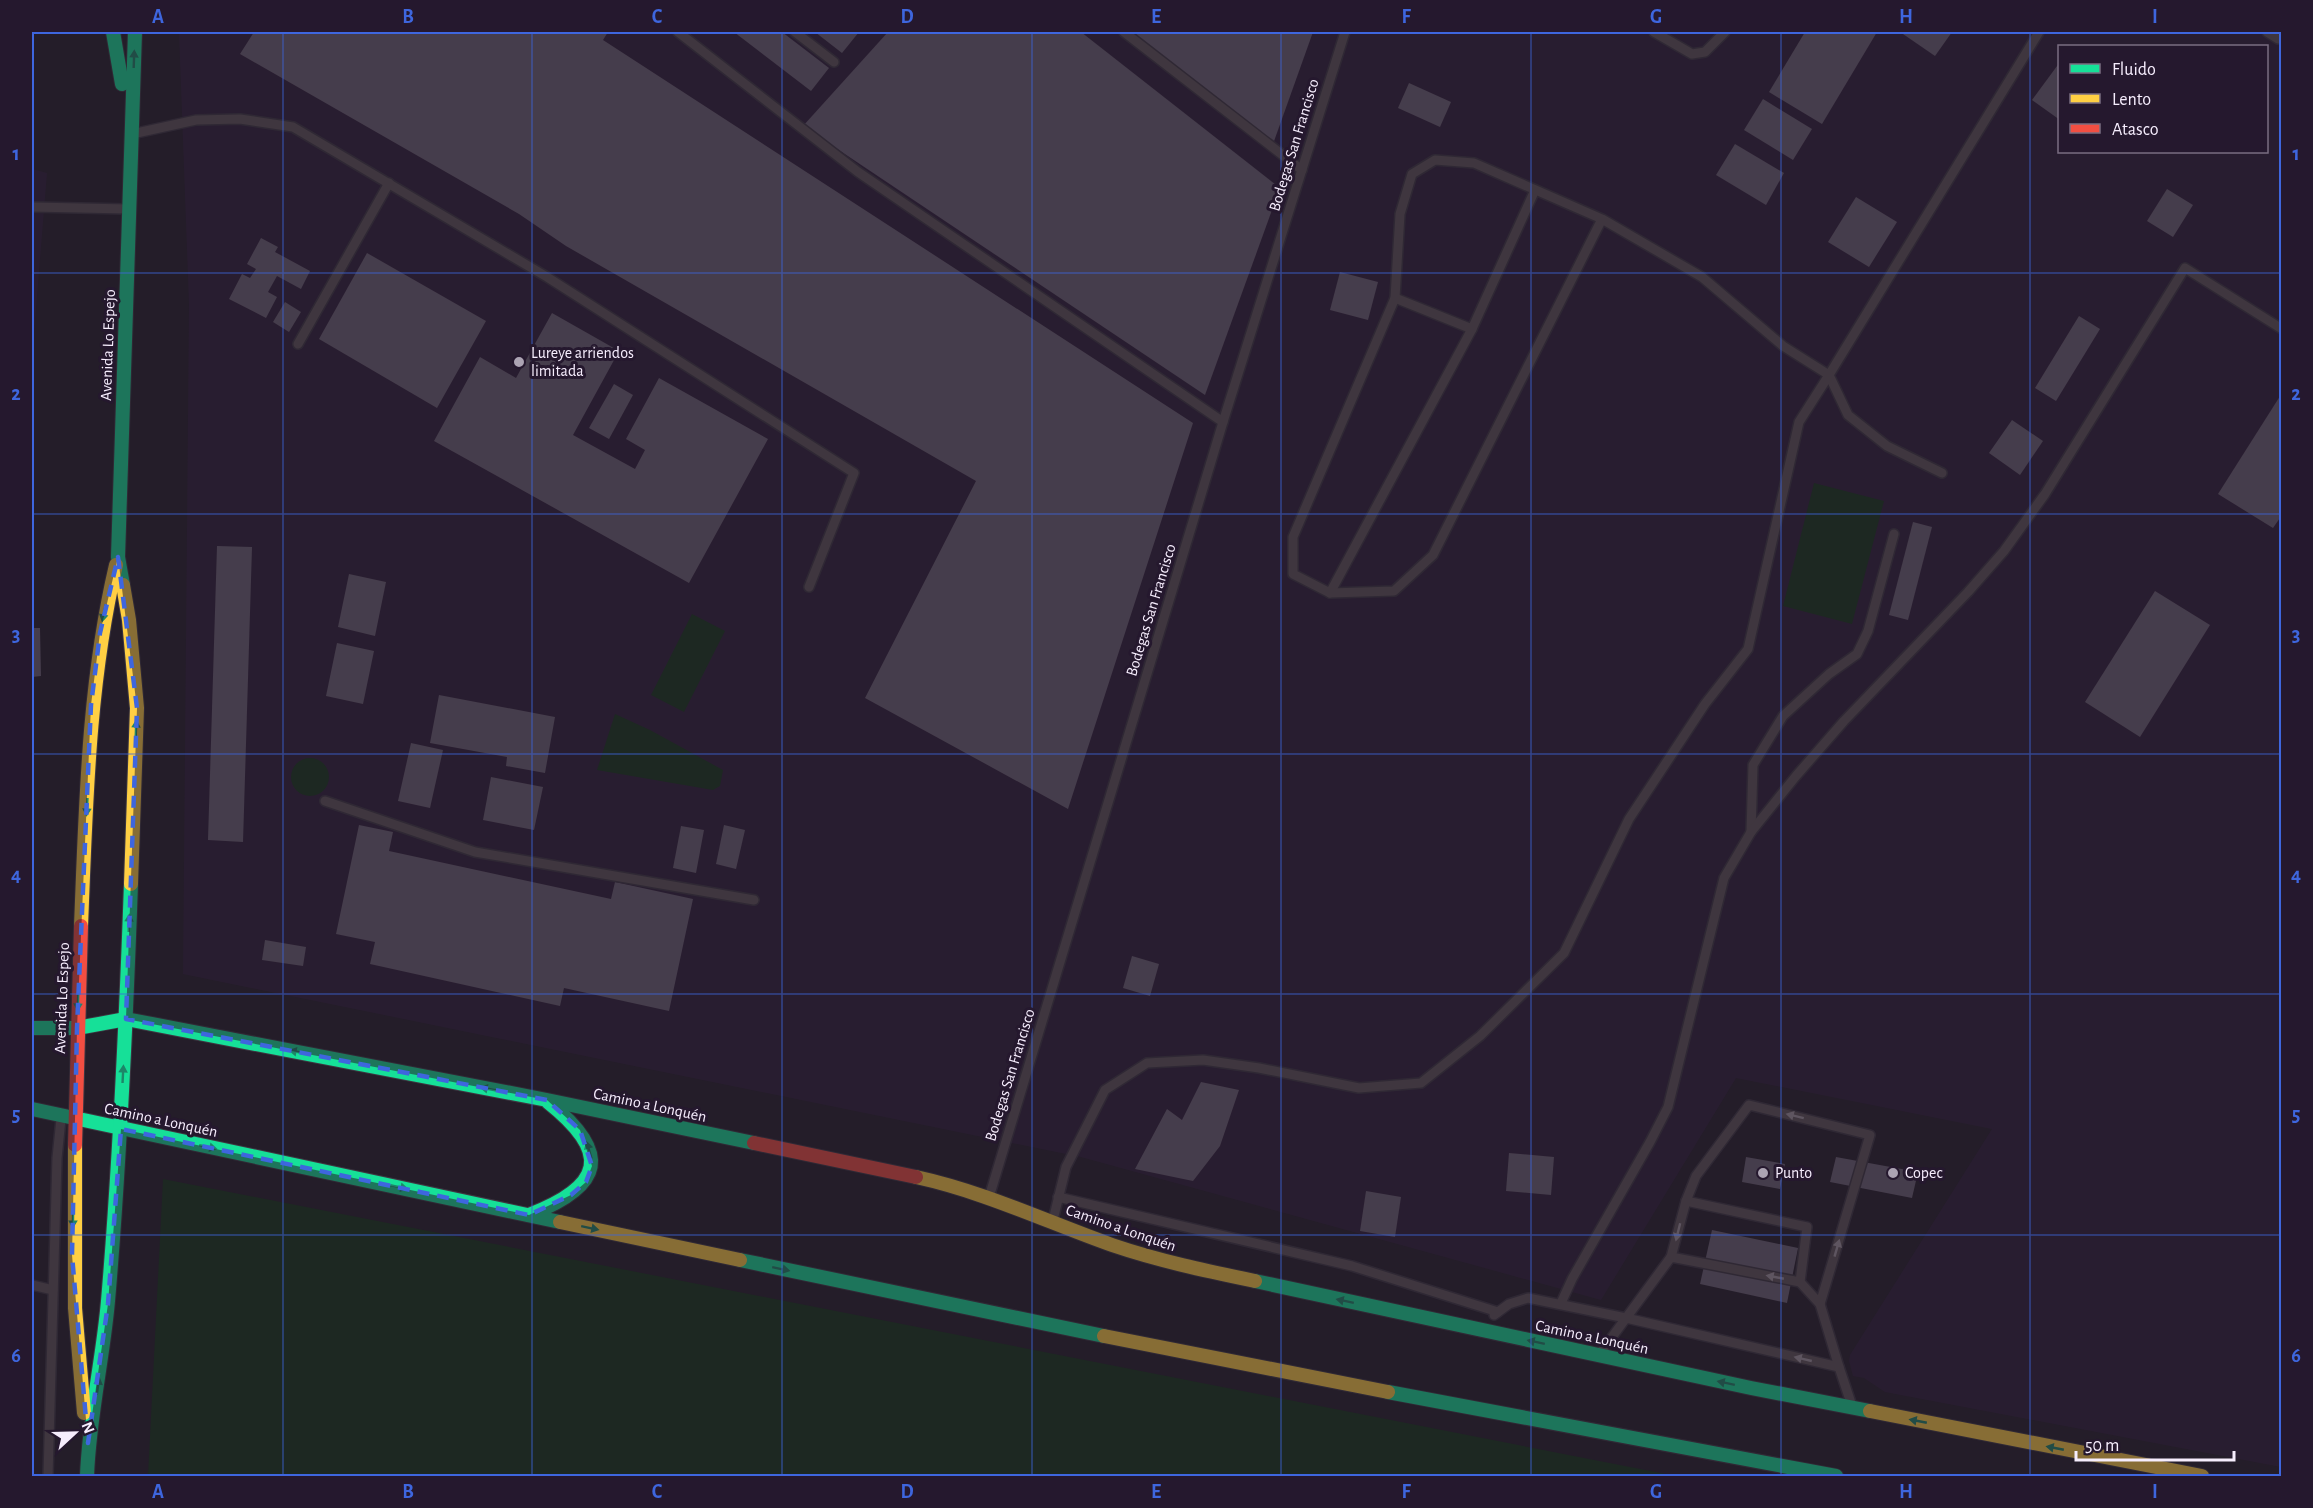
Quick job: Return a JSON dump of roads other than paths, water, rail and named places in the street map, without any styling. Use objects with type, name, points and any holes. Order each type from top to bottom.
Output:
[{"type":"main road","name":"Avenida Lo Espejo","points":[[113,32],[132,135]]},
{"type":"main road","name":"Avenida Lo Espejo","points":[[87,1476],[88,1443],[108,1304],[121,1129],[126,1019],[136,708],[130,631],[118,557],[135,32]]},
{"type":"main road","name":"Avenida Lo Espejo","points":[[88,1443],[74,1300],[68,1116],[77,1029],[94,678],[100,633],[118,557]]},
{"type":"main road","name":"Camino a Lonquén","points":[[32,1028],[77,1029],[126,1019],[547,1100],[920,1178],[988,1197],[1120,1248],[1166,1262],[1853,1408],[2202,1476]]},
{"type":"main road","points":[[529,1215],[558,1204],[571,1196],[586,1182],[592,1166],[590,1148],[580,1130],[547,1100]]},
{"type":"main road","name":"Camino a Lonquén","points":[[32,1109],[729,1258],[1260,1368],[1836,1476]]},
{"type":"lane","points":[[678,32],[858,172],[1223,422]]},
{"type":"lane","points":[[795,32],[834,62]]},
{"type":"lane","points":[[1124,32],[1302,170]]},
{"type":"lane","name":"Bodegas San Francisco","points":[[988,1197],[1223,422],[1345,32]]},
{"type":"lane","points":[[1654,32],[1692,54],[1705,52],[1725,32]]},
{"type":"lane","points":[[1053,1222],[1066,1167],[1105,1090],[1147,1063],[1203,1060],[1259,1068],[1359,1088],[1421,1083],[1480,1036],[1564,953],[1629,819],[1706,704],[1748,650],[1800,422],[2039,32]]},
{"type":"lane","points":[[2267,32],[2278,39]]},
{"type":"lane","points":[[132,135],[196,120],[240,119],[293,127],[547,277],[855,473],[809,587]]},
{"type":"lane","points":[[1602,219],[1433,555],[1394,591],[1330,593],[1293,574],[1293,537],[1395,298],[1400,214],[1412,174],[1435,160],[1474,163],[1602,219],[1702,277],[1783,346],[1829,375],[1848,415],[1887,446],[1941,473]]},
{"type":"lane","points":[[298,344],[389,183]]},
{"type":"lane","points":[[1330,593],[1472,329],[1535,190]]},
{"type":"lane","points":[[32,207],[129,209]]},
{"type":"lane","points":[[1561,1303],[1572,1279],[1668,1107],[1724,878],[1751,832],[1844,721],[1968,592],[2004,551],[2045,495],[2185,268],[2282,329]]},
{"type":"lane","points":[[1395,298],[1472,329]]},
{"type":"lane","points":[[1751,832],[1753,765],[1783,716],[1829,674],[1857,654],[1868,631],[1894,534]]},
{"type":"lane","points":[[325,801],[475,852],[754,900]]},
{"type":"lane","points":[[1599,1355],[1671,1257],[1686,1201],[1696,1176],[1749,1105],[1870,1135],[1820,1304]]},
{"type":"lane","points":[[48,1476],[57,1158],[68,1116]]},
{"type":"lane","points":[[1058,1197],[1352,1266],[1498,1312]]},
{"type":"lane","points":[[1686,1201],[1806,1227],[1800,1282]]},
{"type":"lane","points":[[1671,1257],[1800,1282],[1820,1304],[1853,1408]]},
{"type":"lane","points":[[32,1285],[53,1290]]},
{"type":"lane","points":[[1476,1329],[1509,1304],[1528,1298],[1561,1303],[1839,1367]]},
{"type":"lane","points":[[2154,1466],[2175,1476]]},
{"type":"place","name":"Lureye arriendos limitada","points":[[519,362]]},
{"type":"place","name":"Punto","points":[[1763,1173]]},
{"type":"place","name":"Copec","points":[[1893,1173]]}]
